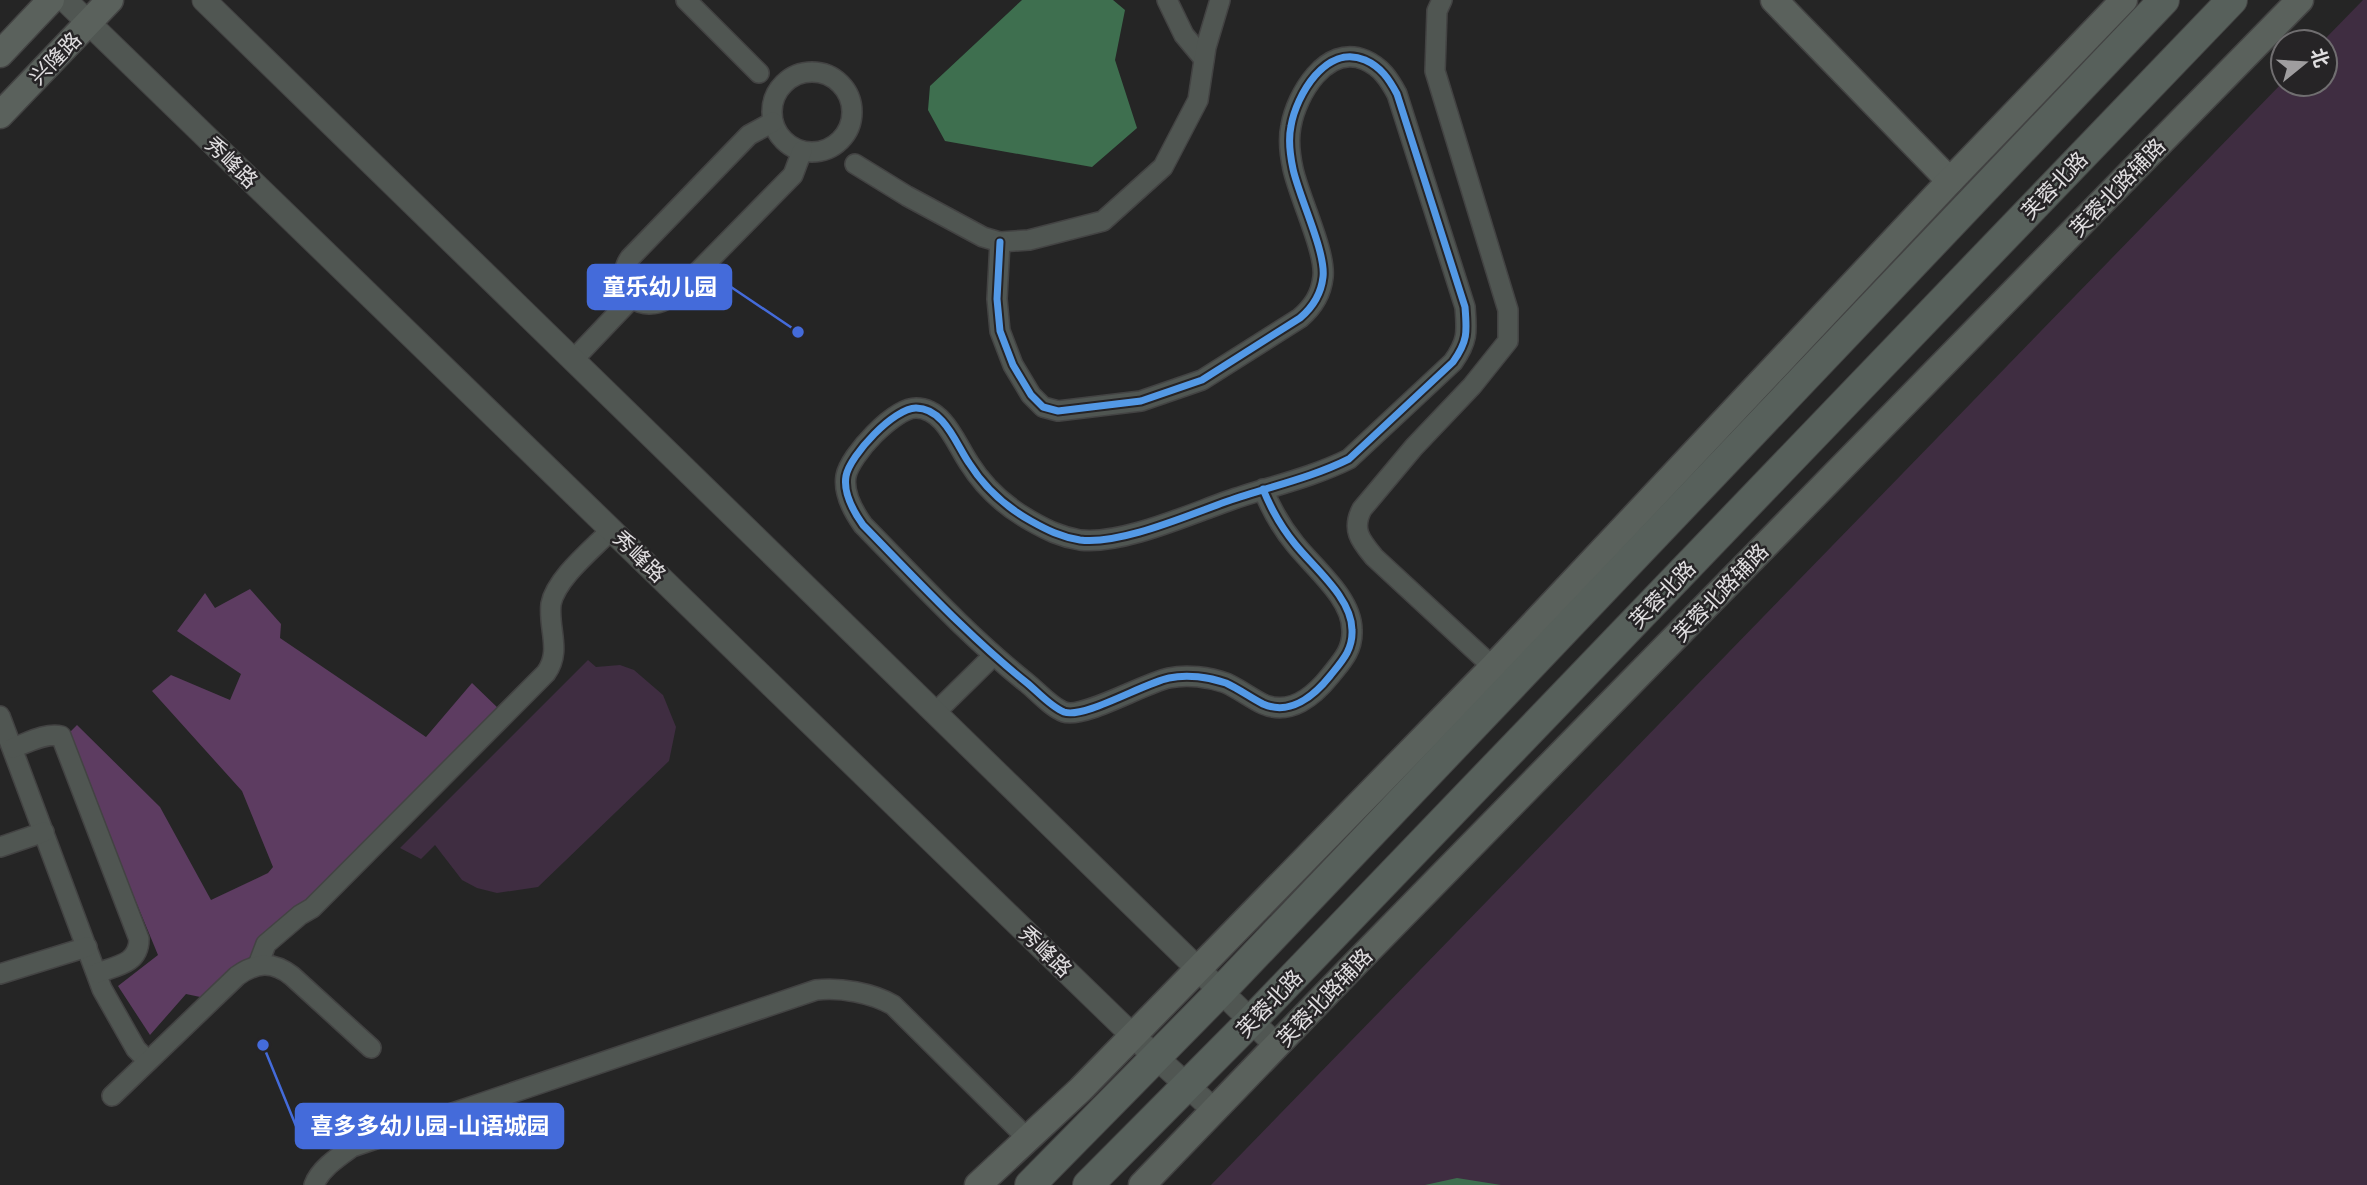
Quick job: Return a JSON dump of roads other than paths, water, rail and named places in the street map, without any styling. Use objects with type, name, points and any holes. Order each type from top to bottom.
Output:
[{"type":"main road","name":"兴隆路","points":[[0,54],[51,0]]},
{"type":"main road","name":"兴隆路","points":[[0,115],[110,0]]},
{"type":"main road","points":[[1774,0],[1950,181]]},
{"type":"main road","points":[[978,1185],[1133,1036],[1493,667],[2124,0]]},
{"type":"main road","name":"芙蓉北路","points":[[1030,1185],[1220,992],[2164,0]]},
{"type":"main road","name":"芙蓉北路","points":[[1088,1185],[1188,1087],[2232,0]]},
{"type":"main road","name":"芙蓉北路辅路","points":[[1142,1185],[2300,0]]},
{"type":"street","name":"秀峰路","points":[[65,0],[1133,1036],[1215,1111]]},
{"type":"street","points":[[204,0],[1277,1046]]},
{"type":"street","points":[[685,0],[759,73],[773,112],[781,138],[792,147],[813,152],[827,150],[844,137],[850,124],[852,110],[849,96],[840,84],[829,76],[815,72],[788,80],[778,90],[773,112],[630,258],[623,275],[624,283],[633,297],[642,304],[655,304],[680,290],[793,175],[802,151]]},
{"type":"street","points":[[1167,0],[1184,36],[1204,60]]},
{"type":"street","points":[[827,150],[983,237],[1000,242],[1029,240],[1103,222],[1163,167],[1198,100],[1204,60],[1220,0]]},
{"type":"street","points":[[1442,0],[1437,11],[1435,71],[1508,310],[1508,341],[1472,386],[1414,447],[1363,509],[1357,519],[1357,531],[1374,557],[1493,667]]},
{"type":"street","points":[[1000,242],[996,299],[1000,331],[1013,365],[1031,395],[1043,407],[1058,411],[1141,401],[1202,380],[1300,318],[1312,307],[1320,292],[1324,276],[1322,259],[1293,170],[1290,148],[1291,126],[1300,98],[1318,72],[1330,61],[1348,56],[1372,63],[1387,76],[1397,94],[1465,307],[1467,331],[1464,346],[1453,362],[1349,459],[1135,533],[1107,539],[1082,540],[1055,535],[1015,512],[990,490],[969,464],[945,425],[929,410],[914,408],[897,414],[873,434],[851,465],[846,477],[851,509],[863,525],[993,656],[1066,713],[1085,711],[1135,689],[1170,678],[1197,676],[1226,683],[1265,705],[1276,708],[1289,708],[1322,687],[1349,653],[1353,633],[1351,615],[1343,601],[1287,534],[1263,489]]},
{"type":"street","points":[[759,73],[788,80]]},
{"type":"street","points":[[844,137],[855,164]]},
{"type":"street","points":[[574,359],[633,297]]},
{"type":"street","points":[[258,965],[266,944],[312,908],[546,673],[553,664],[555,652],[551,606],[556,590],[612,529]]},
{"type":"street","points":[[936,712],[993,656]]},
{"type":"street","points":[[0,716],[102,989],[136,1049],[148,1061]]},
{"type":"street","points":[[13,748],[50,735],[61,736],[139,939],[139,948],[130,961],[97,973]]},
{"type":"street","points":[[0,847],[44,832]]},
{"type":"street","points":[[0,974],[87,947]]},
{"type":"street","points":[[112,1096],[237,976],[249,967],[258,965],[282,968],[371,1048]]},
{"type":"street","points":[[314,1185],[316,1179],[334,1160],[352,1147],[816,990],[830,988],[881,998],[893,1005],[1028,1139]]},
{"type":"place","name":"童乐幼儿园","points":[[798,332]]},
{"type":"place","name":"喜多多幼儿园-山语城园","points":[[263,1045]]}]
